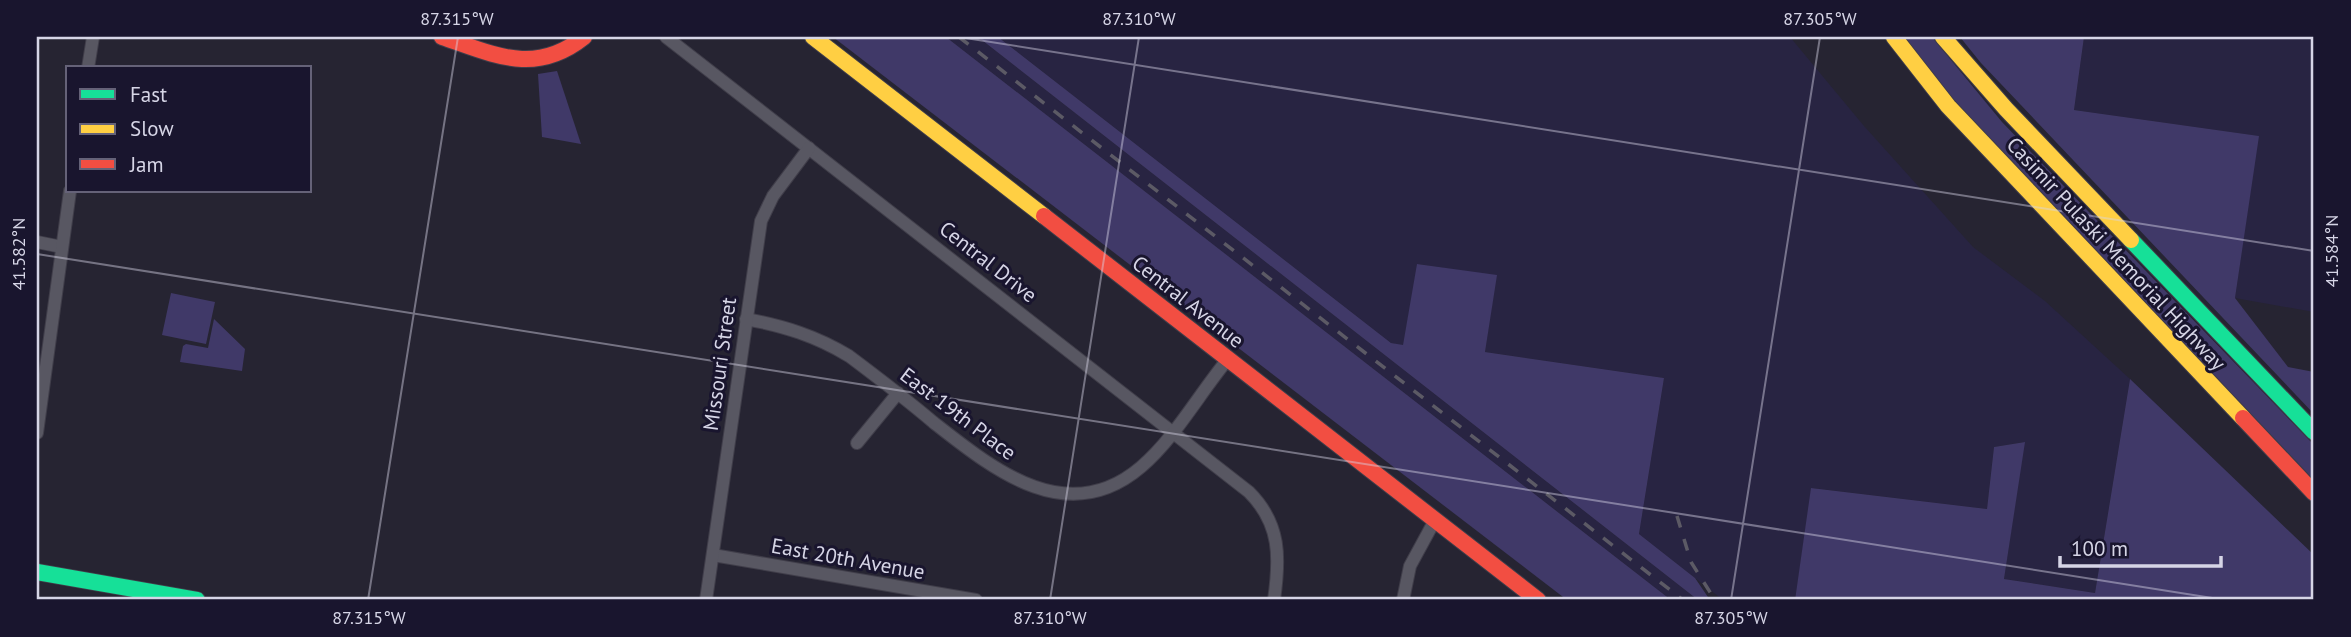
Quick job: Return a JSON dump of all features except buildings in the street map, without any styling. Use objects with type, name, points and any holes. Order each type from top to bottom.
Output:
[{"type":"main road","points":[[442,37],[523,61],[553,57],[570,49],[584,37]]},
{"type":"main road","name":"Central Avenue","points":[[813,37],[1538,600]]},
{"type":"main road","points":[[1878,37],[1948,106]]},
{"type":"main road","name":"Casimir Pulaski Memorial Highway","points":[[1894,37],[1948,106],[2314,493]]},
{"type":"main road","name":"Casimir Pulaski Memorial Highway","points":[[1943,37],[2025,129],[2314,432]]},
{"type":"main road","points":[[37,572],[197,600]]},
{"type":"street","points":[[88,66],[93,37]]},
{"type":"street","name":"Central Drive","points":[[666,37],[1173,430],[1249,492],[1262,506],[1274,529],[1279,555],[1274,600]]},
{"type":"street","name":"Missouri Street","points":[[706,600],[763,215],[777,190],[809,148]]},
{"type":"street","points":[[37,433],[70,192]]},
{"type":"street","points":[[37,242],[62,247]]},
{"type":"street","name":"East 19th Place","points":[[746,319],[789,328],[827,343],[898,393],[992,467],[1026,484],[1059,493],[1091,492],[1119,482],[1141,467],[1228,359]]},
{"type":"street","points":[[857,443],[898,393]]},
{"type":"street","points":[[1403,600],[1410,566],[1435,520]]},
{"type":"street","name":"East 20th Avenue","points":[[713,555],[976,600]]},
{"type":"shaded area","points":[[833,37],[946,37],[1671,600],[1567,600]]},
{"type":"shaded area","points":[[946,37],[978,37],[1698,600],[1671,600]]},
{"type":"shaded area","points":[[978,37],[998,37],[1391,343],[1403,345],[1417,264],[1497,275],[1485,352],[1664,378],[1639,534],[1695,578],[1710,600],[1698,600]]},
{"type":"shaded area","points":[[998,37],[1790,37],[1864,126],[1973,247],[2045,301],[2130,379],[2095,593],[2004,579],[2024,442],[1994,447],[1987,509],[1812,488],[1795,600],[1723,600],[1639,534],[1664,378],[1485,352],[1496,276],[1418,264],[1403,346],[1391,343]]},
{"type":"shaded area","points":[[1904,37],[1932,37],[2002,122],[2314,445],[2314,480],[1940,88]]},
{"type":"shaded area","points":[[1960,37],[2084,37],[2074,110],[2259,136],[2235,298],[2288,367],[2314,372],[2314,414],[1981,63]]},
{"type":"shaded area","points":[[2084,37],[2314,37],[2314,312],[2235,298],[2258,136],[2074,110]]},
{"type":"shaded area","points":[[557,71],[581,144],[542,137],[538,74]]},
{"type":"shaded area","points":[[171,293],[215,302],[206,344],[162,335]]},
{"type":"shaded area","points":[[214,319],[245,349],[242,371],[180,362],[183,346],[186,344],[208,348]]},
{"type":"shaded area","points":[[2130,379],[2314,555],[2314,600],[1795,600],[1811,488],[1987,509],[1994,447],[2025,442],[2004,579],[2095,593]]},
{"type":"railway","points":[[959,37],[1683,600]]},
{"type":"railway","points":[[1677,516],[1691,562],[1715,600]]},
{"type":"traffic: fast","points":[[2131,240],[2314,432]]},
{"type":"traffic: fast","points":[[37,572],[197,600]]},
{"type":"traffic: slow","points":[[813,37],[1044,216]]},
{"type":"traffic: slow","points":[[1894,37],[1948,106],[2243,418]]},
{"type":"traffic: slow","points":[[1943,37],[2006,109],[2131,240]]},
{"type":"traffic: jam","points":[[442,37],[497,55],[532,59],[566,49],[584,37]]},
{"type":"traffic: jam","points":[[1044,216],[1538,600]]},
{"type":"traffic: jam","points":[[2243,418],[2314,493]]}]
